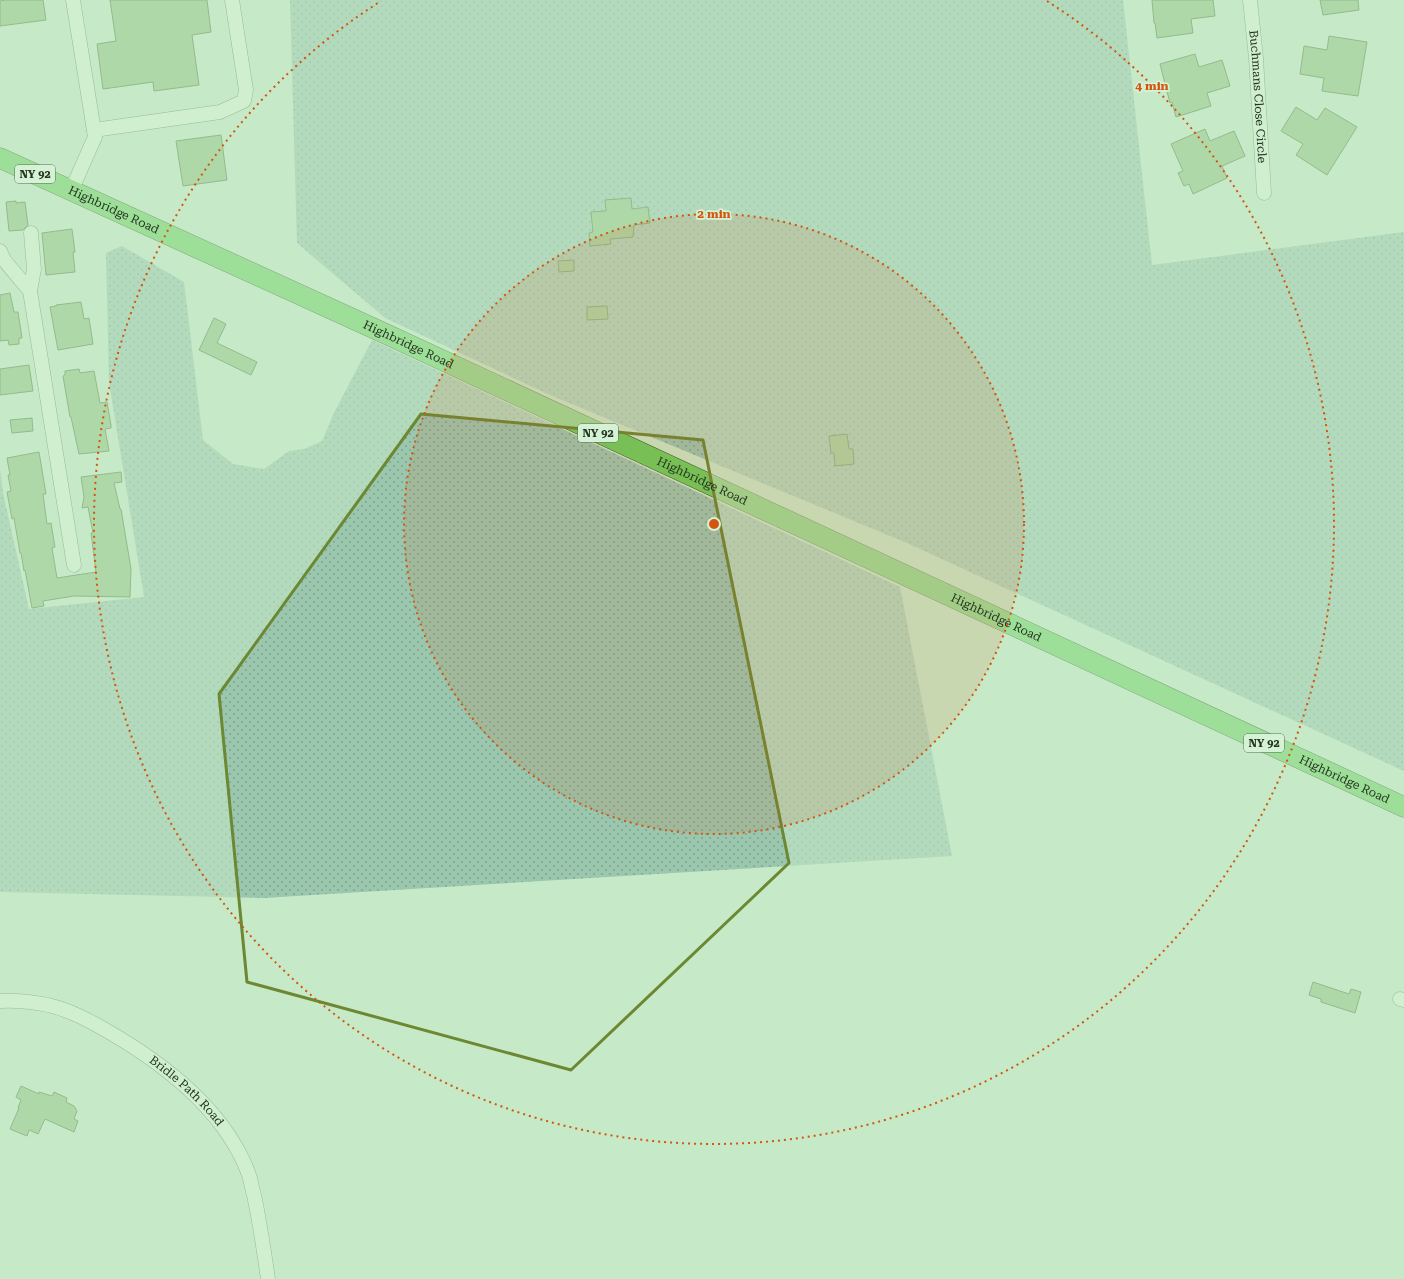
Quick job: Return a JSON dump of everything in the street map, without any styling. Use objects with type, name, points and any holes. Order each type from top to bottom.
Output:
[{"type":"highway","name":"Highbridge Road","points":[[0,158],[393,338],[1404,807]]},
{"type":"street","points":[[71,191],[95,137],[73,0]]},
{"type":"street","points":[[94,130],[220,112],[244,101],[246,90],[232,0]]},
{"type":"street","name":"Buchmans Close Circle","points":[[1250,0],[1256,58],[1264,193]]},
{"type":"street","points":[[31,233],[34,269],[30,291],[74,565]]},
{"type":"street","points":[[0,251],[4,260],[30,291]]},
{"type":"street","name":"Bridle Path Road","points":[[0,1001],[16,1000],[49,1005],[85,1019],[130,1044],[161,1065],[187,1086],[216,1118],[234,1144],[249,1175],[259,1218],[268,1279]]},
{"type":"highlighted area","points":[[421,414],[703,440],[789,863],[571,1070],[247,982],[219,694]]},
{"type":"green space","points":[[290,0],[1123,0],[1152,265],[1404,232],[1404,771],[907,543],[550,395],[385,318],[297,243]]},
{"type":"green space","points":[[122,246],[184,282],[203,440],[233,464],[264,469],[289,451],[304,449],[322,441],[334,413],[372,340],[900,587],[952,856],[264,898],[0,892],[0,469],[3,493],[29,609],[144,597],[109,382],[106,253]]},
{"type":"building","points":[[43,0],[46,20],[0,26],[0,1]]},
{"type":"building","points":[[110,0],[207,0],[211,32],[192,35],[199,85],[154,91],[153,82],[103,89],[97,44],[116,41]]},
{"type":"building","points":[[1152,0],[1213,0],[1215,16],[1191,19],[1193,33],[1157,38]]},
{"type":"building","points":[[1320,0],[1358,0],[1359,10],[1323,15]]},
{"type":"building","points":[[1329,36],[1367,42],[1358,96],[1322,91],[1324,78],[1300,74],[1304,46],[1327,50]]},
{"type":"building","points":[[1195,54],[1199,67],[1222,60],[1230,86],[1207,93],[1211,106],[1176,117],[1172,102],[1170,103],[1160,64]]},
{"type":"building","points":[[1296,107],[1317,120],[1325,108],[1357,127],[1327,175],[1296,155],[1303,144],[1281,131]]},
{"type":"building","points":[[1205,129],[1210,141],[1234,131],[1245,156],[1222,166],[1227,178],[1193,194],[1189,184],[1184,186],[1178,173],[1183,171],[1171,144]]},
{"type":"building","points":[[221,135],[227,180],[183,186],[176,141]]},
{"type":"building","points":[[631,198],[632,209],[648,207],[650,223],[634,225],[633,237],[610,239],[611,244],[590,246],[589,233],[593,232],[591,212],[606,211],[605,200]]},
{"type":"building","points":[[16,201],[16,203],[25,202],[28,225],[23,230],[9,231],[6,202]]},
{"type":"building","points":[[72,229],[75,252],[73,252],[75,272],[46,275],[42,233]]},
{"type":"building","points":[[574,260],[574,271],[559,272],[558,261]]},
{"type":"building","points":[[10,293],[14,312],[18,312],[22,338],[19,338],[19,344],[9,345],[8,340],[0,341],[0,295]]},
{"type":"building","points":[[81,302],[84,319],[89,318],[93,344],[58,350],[50,307]]},
{"type":"building","points":[[607,306],[608,319],[587,320],[587,307]]},
{"type":"building","points":[[214,318],[226,324],[217,343],[257,362],[251,375],[199,350]]},
{"type":"building","points":[[29,365],[33,391],[0,395],[0,369]]},
{"type":"building","points":[[79,369],[80,373],[94,371],[100,403],[107,402],[111,428],[105,429],[109,451],[79,454],[70,417],[63,376],[65,375],[65,371]]},
{"type":"building","points":[[32,418],[33,431],[12,433],[10,420]]},
{"type":"building","points":[[847,434],[849,449],[853,449],[854,464],[835,466],[834,453],[831,453],[829,436]]},
{"type":"building","points":[[39,452],[46,494],[43,494],[47,524],[51,523],[55,547],[52,548],[57,578],[96,572],[91,533],[93,533],[88,507],[82,508],[84,497],[81,477],[121,472],[122,482],[114,483],[121,509],[131,569],[130,597],[74,596],[43,601],[44,606],[32,608],[14,518],[12,519],[7,492],[11,491],[7,458]]},
{"type":"building","points":[[1313,982],[1349,994],[1351,989],[1361,992],[1355,1013],[1321,1002],[1321,999],[1309,995]]},
{"type":"building","points":[[21,1086],[39,1094],[39,1092],[52,1096],[54,1092],[67,1098],[66,1102],[74,1106],[77,1111],[74,1119],[78,1121],[74,1132],[45,1119],[38,1134],[29,1130],[27,1136],[10,1129],[19,1108],[21,1100],[16,1097]]}]
